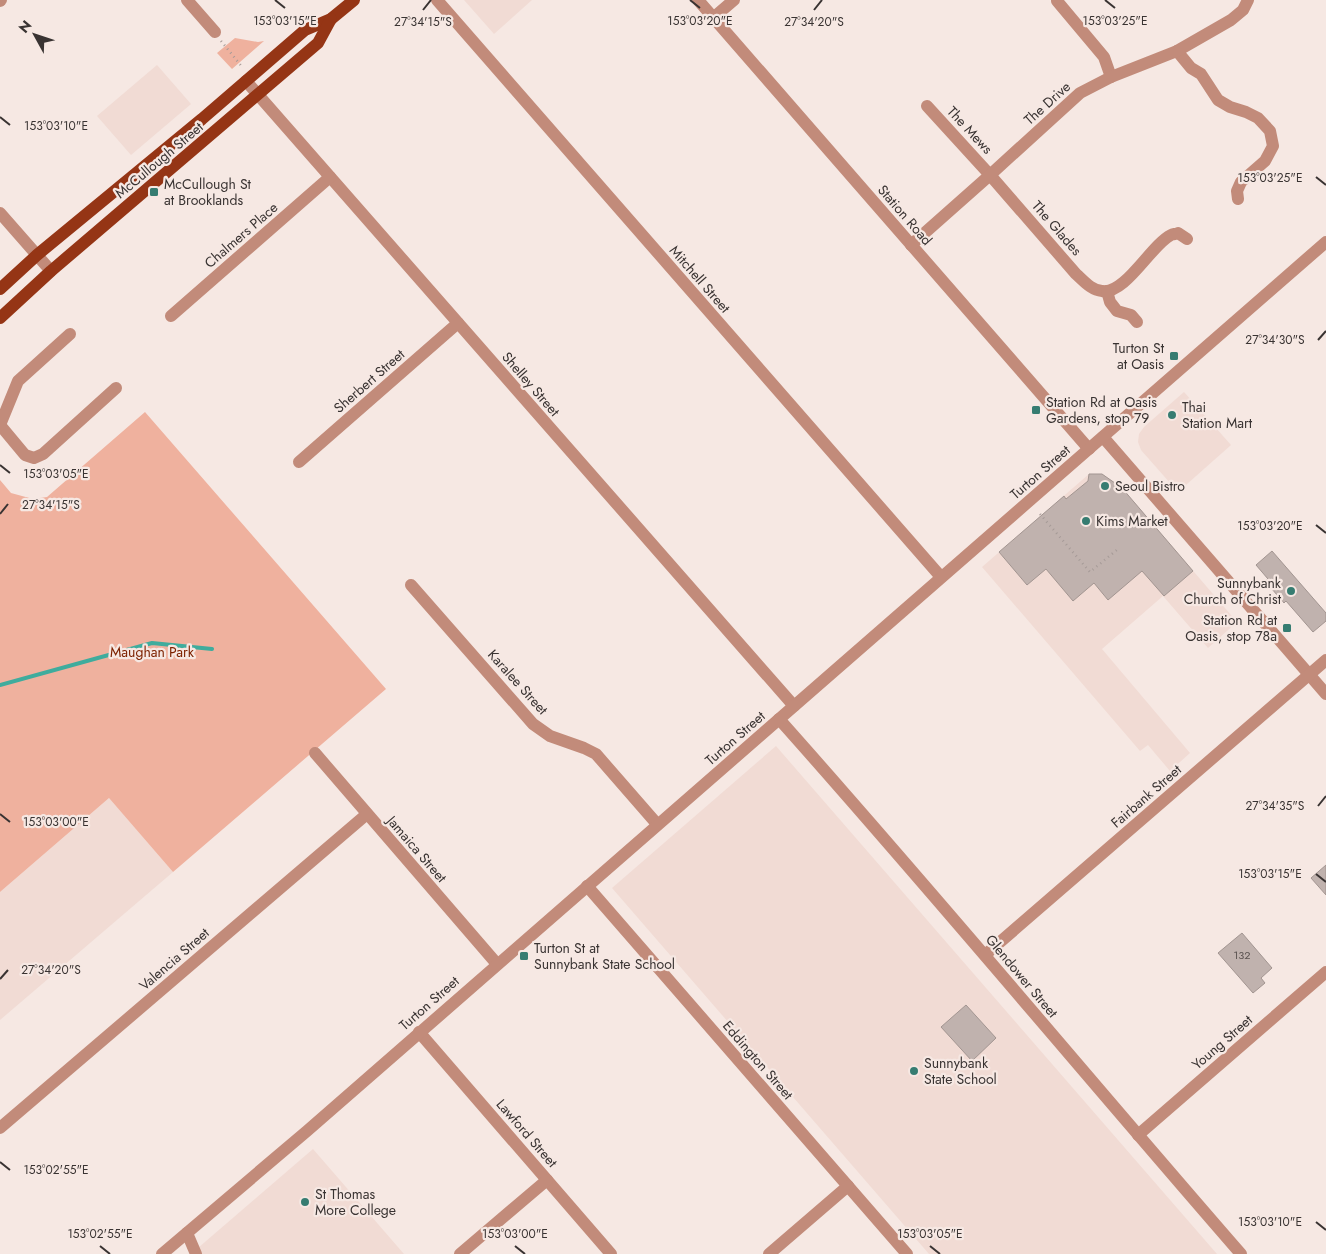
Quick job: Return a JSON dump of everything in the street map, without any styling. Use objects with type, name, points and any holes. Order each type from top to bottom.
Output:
[{"type":"main road","name":"McCullough Street","points":[[0,289],[202,119],[244,75],[305,30],[331,19],[354,0]]},
{"type":"main road","name":"McCullough Street","points":[[0,318],[51,271],[318,43],[331,19]]},
{"type":"street","points":[[187,0],[215,32]]},
{"type":"street","name":"Mitchell Street","points":[[437,0],[941,577]]},
{"type":"street","name":"Station Road","points":[[698,0],[1089,449]]},
{"type":"street","points":[[714,18],[734,0]]},
{"type":"street","name":"The Drive","points":[[911,245],[1080,93],[1111,77],[1177,51],[1231,20],[1243,10],[1248,0]]},
{"type":"street","points":[[1057,2],[1104,57],[1111,77]]},
{"type":"street","points":[[1177,51],[1191,68],[1201,74],[1218,100],[1258,118],[1270,131],[1273,146],[1265,161],[1241,182],[1237,192],[1238,199]]},
{"type":"street","name":"Shelley Street","points":[[244,75],[257,94],[794,706]]},
{"type":"street","name":"The Mews","points":[[927,106],[990,175]]},
{"type":"street","name":"The Glades","points":[[990,175],[1076,274],[1089,286],[1102,292],[1107,291]]},
{"type":"street","name":"Chalmers Place","points":[[171,316],[330,177]]},
{"type":"street","points":[[0,213],[51,271]]},
{"type":"street","points":[[1137,322],[1131,315],[1117,311],[1110,302],[1107,291],[1114,290],[1126,280],[1170,236],[1178,233],[1187,239]]},
{"type":"street","name":"Turton Street","points":[[162,1254],[307,1131],[657,824],[1326,244]]},
{"type":"street","name":"Sherbert Street","points":[[299,462],[458,323]]},
{"type":"street","points":[[70,334],[18,380],[0,425],[25,455],[34,458],[42,454],[116,388]]},
{"type":"street","points":[[1103,437],[1326,694]]},
{"type":"street","name":"Karalee Street","points":[[411,584],[533,724],[550,736],[596,754],[657,824]]},
{"type":"street","name":"Fairbank Street","points":[[985,955],[1326,660]]},
{"type":"street","name":"Glendower Street","points":[[779,719],[985,955],[1241,1254]]},
{"type":"street","name":"Jamaica Street","points":[[315,753],[497,964]]},
{"type":"street","name":"Valencia Street","points":[[0,1128],[367,814]]},
{"type":"street","name":"Eddington Street","points":[[587,886],[907,1254]]},
{"type":"street","name":"Young Street","points":[[1138,1135],[1326,972]]},
{"type":"street","name":"Lawford Street","points":[[419,1032],[611,1254]]},
{"type":"street","points":[[460,1254],[547,1180]]},
{"type":"street","points":[[769,1254],[848,1186]]},
{"type":"street","points":[[187,1233],[196,1254]]},
{"type":"path","points":[[215,32],[244,75]]},
{"type":"path","points":[[1040,514],[1090,572],[1118,549]]},
{"type":"shaded area","points":[[464,0],[532,0],[494,34]]},
{"type":"shaded area","points":[[157,65],[191,104],[131,155],[97,116]]},
{"type":"shaded area","points":[[1184,392],[1231,445],[1178,492],[1141,450],[1138,442],[1139,434],[1144,427]]},
{"type":"shaded area","points":[[1089,474],[1102,474],[1122,488],[1237,622],[1208,648],[1163,596],[1102,649],[1190,753],[1170,771],[1148,745],[1140,751],[982,567]]},
{"type":"shaded area","name":"Sunnybank State School","points":[[776,746],[1217,1254],[929,1254],[612,888]]},
{"type":"shaded area","points":[[109,798],[173,872],[0,1020],[0,892]]},
{"type":"shaded area","name":"St Thomas More College","points":[[313,1149],[404,1254],[191,1254]]},
{"type":"green space","points":[[235,38],[258,42],[264,41],[232,69],[217,53]]},
{"type":"green space","name":"Maughan Park","points":[[145,412],[386,689],[173,872],[109,798],[0,892],[0,480],[11,493],[33,499],[47,497]]},
{"type":"building","points":[[1089,474],[1102,474],[1122,488],[1193,571],[1164,596],[1142,571],[1108,600],[1094,583],[1073,601],[1046,569],[1027,585],[999,552],[1064,496],[1066,499],[1088,481]]},
{"type":"building","name":"Sunnybank Church of Christ","points":[[1272,551],[1326,613],[1326,621],[1313,632],[1286,601],[1284,603],[1265,581],[1268,579],[1256,565]]},
{"type":"building","points":[[1326,865],[1326,895],[1311,878]]},
{"type":"building","points":[[1242,933],[1272,968],[1261,978],[1265,983],[1253,993],[1218,953]]},
{"type":"building","points":[[966,1005],[996,1038],[972,1061],[941,1027]]},
{"type":"waterway","points":[[0,685],[152,643],[212,649]]},
{"type":"place","name":"McCullough St at Brooklands","points":[[154,192]]},
{"type":"place","name":"Turton St at Oasis","points":[[1174,356]]},
{"type":"place","name":"Station Rd at Oasis Gardens, stop 79","points":[[1036,410]]},
{"type":"place","name":"Thai Station Mart","points":[[1172,415]]},
{"type":"place","name":"Seoul Bistro","points":[[1105,486]]},
{"type":"place","name":"Kims Market","points":[[1086,521]]},
{"type":"place","name":"Sunnybank Church of Christ","points":[[1291,591]]},
{"type":"place","name":"Station Rd at Oasis, stop 78a","points":[[1287,628]]},
{"type":"place","name":"Turton St at Sunnybank State School","points":[[524,956]]},
{"type":"place","name":"Sunnybank State School","points":[[914,1071]]},
{"type":"place","name":"St Thomas More College","points":[[305,1202]]}]
